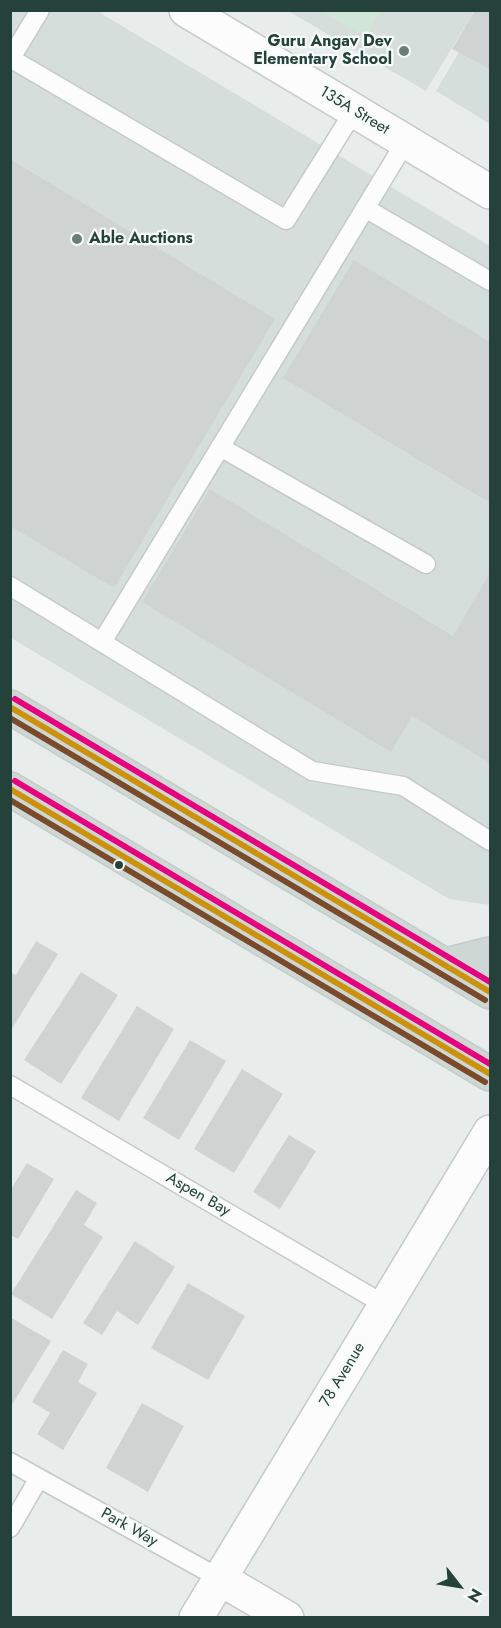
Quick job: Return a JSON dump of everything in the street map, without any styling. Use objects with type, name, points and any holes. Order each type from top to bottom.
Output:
[{"type":"main road","points":[[10,707],[490,992]]},
{"type":"main road","points":[[10,789],[490,1074]]},
{"type":"main road","points":[[446,965],[490,954]]},
{"type":"street","name":"135A Street","points":[[186,10],[490,192]]},
{"type":"street","name":"78 Avenue","points":[[196,1617],[490,1132]]},
{"type":"street","points":[[219,1578],[287,1617]]},
{"type":"lane","points":[[40,10],[11,58],[286,220],[354,111]]},
{"type":"lane","points":[[102,642],[406,141]]},
{"type":"lane","points":[[365,208],[490,281]]},
{"type":"lane","points":[[220,447],[426,564]]},
{"type":"lane","points":[[10,586],[312,771],[403,786],[490,841]]},
{"type":"lane","name":"Aspen Bay","points":[[10,1085],[385,1305]]},
{"type":"lane","name":"Park Way","points":[[10,1462],[219,1578]]},
{"type":"lane","points":[[10,1528],[39,1478]]},
{"type":"shaded area","points":[[11,11],[97,11],[490,246],[490,905],[449,899],[11,638]]},
{"type":"shaded area","name":"Guru Angav Dev Elementary School","points":[[288,11],[474,11],[426,91]]},
{"type":"shaded area","points":[[483,11],[490,11],[490,124],[436,91]]},
{"type":"green space","points":[[321,11],[380,11],[366,37]]},
{"type":"building","points":[[475,10],[490,10],[490,69],[452,49]]},
{"type":"building","points":[[10,159],[275,319],[114,588],[10,526]]},
{"type":"building","points":[[354,260],[490,342],[490,503],[283,378]]},
{"type":"building","points":[[210,489],[453,636],[490,573],[490,763],[412,716],[391,752],[142,602]]},
{"type":"building","points":[[36,941],[58,954],[10,1032],[10,972],[16,975]]},
{"type":"building","points":[[81,972],[118,995],[61,1084],[24,1060]]},
{"type":"building","points":[[137,1006],[174,1029],[119,1121],[81,1098]]},
{"type":"building","points":[[190,1040],[226,1061],[179,1140],[143,1118]]},
{"type":"building","points":[[242,1069],[283,1094],[234,1173],[194,1149]]},
{"type":"building","points":[[289,1135],[316,1151],[280,1209],[253,1192]]},
{"type":"building","points":[[27,1163],[54,1179],[18,1239],[10,1235],[10,1191]]},
{"type":"building","points":[[76,1190],[97,1203],[84,1225],[103,1237],[52,1319],[11,1294]]},
{"type":"building","points":[[135,1241],[175,1267],[138,1325],[117,1311],[102,1335],[83,1323]]},
{"type":"building","points":[[188,1283],[245,1316],[208,1380],[151,1348]]},
{"type":"building","points":[[10,1317],[51,1341],[10,1408]]},
{"type":"building","points":[[63,1350],[88,1364],[78,1382],[97,1393],[63,1450],[37,1434],[50,1413],[32,1402]]},
{"type":"building","points":[[142,1403],[184,1426],[148,1492],[106,1468]]},
{"type":"transit line","points":[[15,699],[490,982]]},
{"type":"transit line","points":[[10,707],[490,992]]},
{"type":"transit line","points":[[10,718],[485,1000]]},
{"type":"transit line","points":[[15,781],[490,1064]]},
{"type":"transit line","points":[[10,789],[490,1074]]},
{"type":"transit line","points":[[10,800],[485,1082]]},
{"type":"place","name":"Guru Angav Dev Elementary School","points":[[404,51]]},
{"type":"place","name":"Able Auctions","points":[[77,239]]}]
